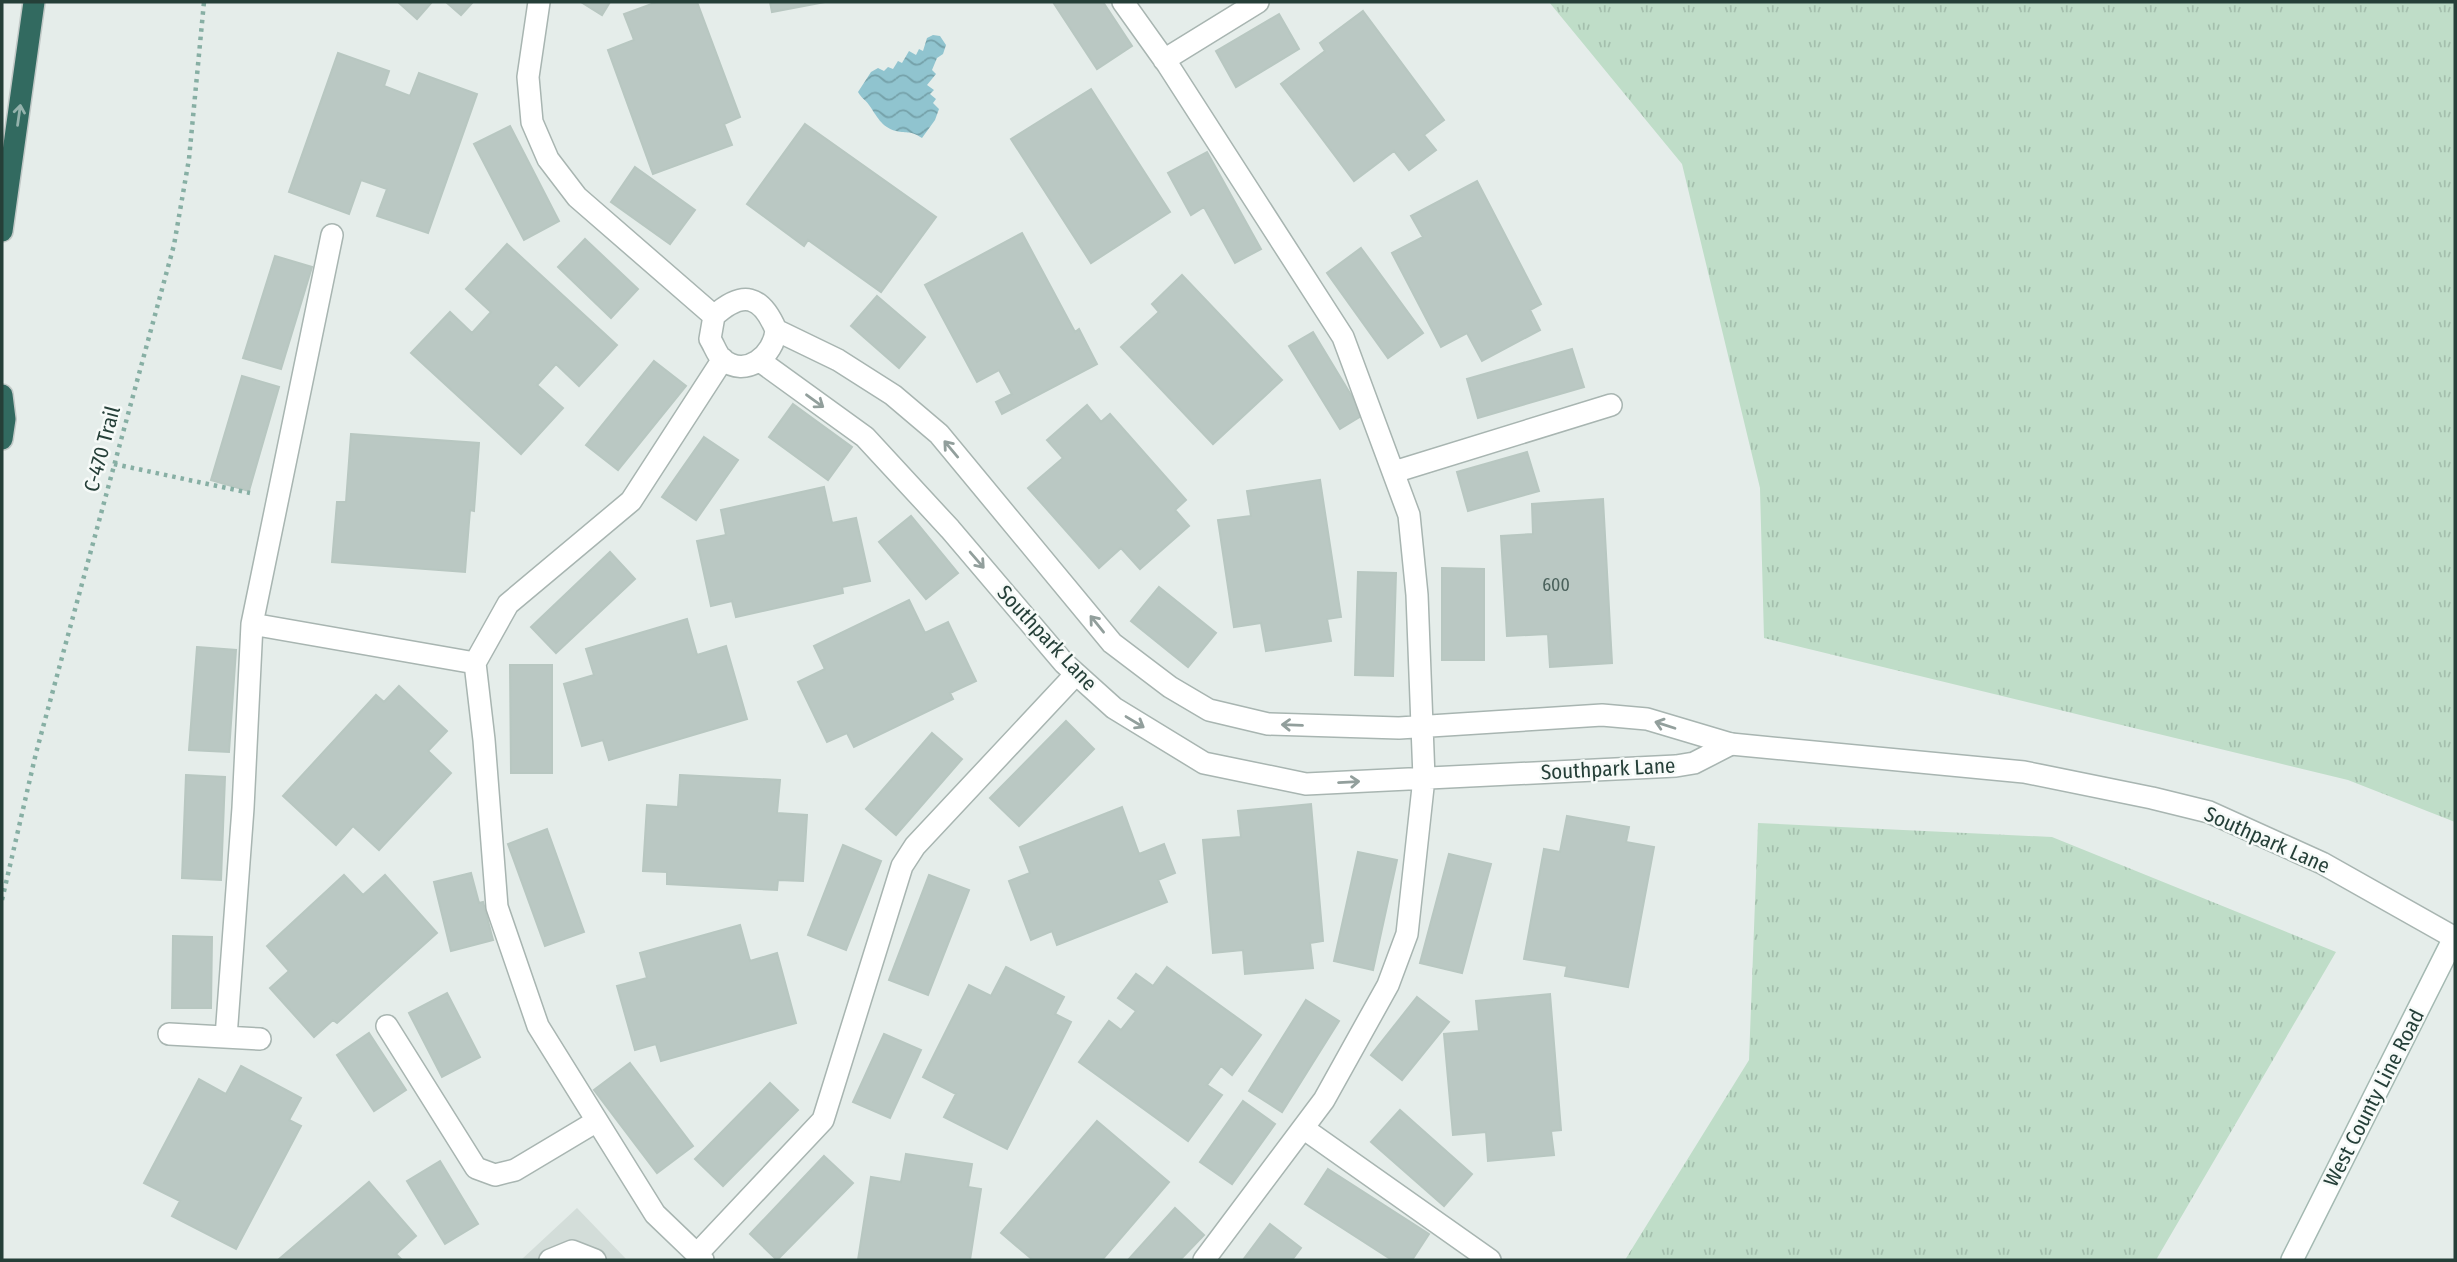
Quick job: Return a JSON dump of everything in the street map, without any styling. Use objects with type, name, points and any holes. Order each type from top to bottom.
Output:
[{"type":"highway","points":[[2,231],[34,2]]},
{"type":"highway","points":[[2,395],[5,419],[2,439]]},
{"type":"street","points":[[538,2],[528,77],[532,122],[548,159],[577,197],[714,316],[710,339],[723,359],[741,366],[760,362],[775,342],[776,330]]},
{"type":"street","points":[[1123,2],[1164,60],[1342,337],[1409,515],[1417,595],[1424,778],[1407,934],[1388,985],[1324,1100],[1204,1260]]},
{"type":"street","points":[[1164,60],[1258,2]]},
{"type":"street","points":[[226,1037],[243,808],[252,624],[332,235]]},
{"type":"street","name":"Southpark Lane","points":[[714,316],[730,302],[751,300],[767,310],[776,330],[849,367],[893,395],[939,434],[1112,643],[1209,710],[1268,724],[1423,727],[1602,715],[1647,719],[1731,744],[2024,772],[2209,812],[2322,863],[2455,937]]},
{"type":"street","points":[[723,359],[631,501],[508,604],[475,663],[497,907],[538,1026],[655,1214],[700,1257],[823,1120],[902,866],[915,846],[1076,674]]},
{"type":"street","name":"Southpark Lane","points":[[760,362],[864,437],[950,529],[1076,674],[1114,708],[1204,764],[1306,784],[1676,766],[1694,763],[1731,744]]},
{"type":"street","points":[[1394,472],[1611,405]]},
{"type":"street","points":[[252,624],[475,663]]},
{"type":"street","name":"West County Line Road","points":[[2292,1260],[2455,937]]},
{"type":"street","points":[[387,1026],[476,1168],[495,1175],[515,1170],[597,1121]]},
{"type":"street","points":[[169,1034],[260,1039]]},
{"type":"street","points":[[1303,1128],[1490,1260]]},
{"type":"street","points":[[550,1260],[572,1251],[595,1260]]},
{"type":"path","name":"C-470 Trail","points":[[2,900],[36,753],[181,212],[189,159],[204,2]]},
{"type":"path","points":[[114,464],[277,500]]},
{"type":"shaded area","points":[[577,1208],[627,1260],[521,1260]]},
{"type":"green space","points":[[1549,2],[2455,2],[2455,822],[2348,780],[1764,638],[1760,488],[1682,164]]},
{"type":"green space","points":[[1758,823],[2052,837],[2336,952],[2156,1260],[1625,1260],[1749,1060]]},
{"type":"water","points":[[940,36],[946,45],[932,70],[936,74],[927,85],[934,90],[930,94],[936,99],[933,103],[939,109],[935,120],[922,138],[887,127],[858,92],[871,72],[878,68],[884,71],[888,67],[893,69],[898,61],[902,63],[909,51],[916,55],[919,49],[923,51],[927,38]]},
{"type":"building","points":[[398,2],[432,2],[417,19]]},
{"type":"building","points":[[446,2],[473,2],[461,15]]},
{"type":"building","points":[[581,2],[610,2],[602,15]]},
{"type":"building","points":[[657,2],[697,2],[740,117],[724,124],[732,145],[653,174],[608,50],[634,40],[624,14]]},
{"type":"building","points":[[770,2],[825,2],[772,12]]},
{"type":"building","points":[[1053,2],[1103,2],[1132,46],[1097,69]]},
{"type":"building","points":[[1363,11],[1444,120],[1424,135],[1436,150],[1409,170],[1394,151],[1354,181],[1281,84],[1325,51],[1320,43]]},
{"type":"building","points":[[1279,14],[1299,49],[1236,87],[1216,51]]},
{"type":"building","points":[[338,53],[389,71],[384,86],[410,96],[419,73],[477,94],[428,233],[377,216],[387,189],[361,180],[349,214],[289,192]]},
{"type":"building","points":[[1091,89],[1170,212],[1091,263],[1011,139]]},
{"type":"building","points":[[805,124],[936,217],[881,292],[808,240],[804,246],[747,204]]},
{"type":"building","points":[[510,126],[559,221],[524,240],[474,144]]},
{"type":"building","points":[[1207,152],[1261,249],[1235,263],[1204,207],[1191,215],[1168,173]]},
{"type":"building","points":[[635,167],[695,210],[670,244],[611,202]]},
{"type":"building","points":[[1477,181],[1541,304],[1530,310],[1540,330],[1482,361],[1467,333],[1441,347],[1392,253],[1423,237],[1411,216]]},
{"type":"building","points":[[1022,233],[1075,332],[1079,329],[1097,364],[1002,414],[996,402],[1012,394],[999,370],[977,382],[925,285]]},
{"type":"building","points":[[585,239],[638,289],[611,318],[558,267]]},
{"type":"building","points":[[507,244],[617,345],[579,386],[556,364],[537,385],[563,408],[521,454],[411,353],[450,312],[472,333],[491,312],[466,289]]},
{"type":"building","points":[[1361,248],[1423,333],[1388,358],[1327,273]]},
{"type":"building","points":[[275,256],[312,267],[281,369],[243,358]]},
{"type":"building","points":[[1182,275],[1282,380],[1213,444],[1121,347],[1159,312],[1152,304]]},
{"type":"building","points":[[877,296],[925,337],[899,368],[851,326]]},
{"type":"building","points":[[1313,332],[1363,415],[1340,429],[1289,346]]},
{"type":"building","points":[[1572,349],[1584,387],[1478,418],[1467,379]]},
{"type":"building","points":[[654,361],[686,386],[618,470],[586,445]]},
{"type":"building","points":[[242,376],[279,387],[249,491],[211,480]]},
{"type":"building","points":[[793,404],[852,447],[828,480],[769,437]]},
{"type":"building","points":[[1087,405],[1101,422],[1110,414],[1186,500],[1175,510],[1189,526],[1140,569],[1121,548],[1099,568],[1028,488],[1063,458],[1047,440]]},
{"type":"building","points":[[351,434],[479,443],[474,511],[470,510],[465,572],[332,562],[337,502],[346,502]]},
{"type":"building","points":[[704,437],[738,460],[696,520],[662,497]]},
{"type":"building","points":[[1527,452],[1539,491],[1468,511],[1457,472]]},
{"type":"building","points":[[1320,480],[1341,617],[1327,619],[1331,641],[1266,651],[1261,623],[1234,627],[1218,520],[1251,516],[1247,491]]},
{"type":"building","points":[[824,487],[832,523],[856,518],[870,581],[842,587],[843,593],[736,617],[732,601],[711,606],[697,541],[726,535],[721,510]]},
{"type":"building","points":[[1603,499],[1612,663],[1550,667],[1548,634],[1507,636],[1501,536],[1533,534],[1532,504]]},
{"type":"building","points":[[911,516],[958,573],[926,599],[879,542]]},
{"type":"building","points":[[610,552],[635,579],[556,653],[531,627]]},
{"type":"building","points":[[1442,568],[1484,569],[1484,660],[1442,660]]},
{"type":"building","points":[[1358,572],[1396,573],[1393,676],[1355,675]]},
{"type":"building","points":[[1159,587],[1216,633],[1188,667],[1131,621]]},
{"type":"building","points":[[909,600],[925,633],[948,622],[976,681],[950,693],[953,699],[854,747],[847,733],[827,742],[798,682],[825,669],[814,646]]},
{"type":"building","points":[[687,619],[697,655],[726,646],[747,719],[609,760],[603,740],[582,746],[564,684],[594,675],[586,649]]},
{"type":"building","points":[[197,647],[236,650],[229,752],[189,750]]},
{"type":"building","points":[[510,665],[552,665],[552,773],[511,773]]},
{"type":"building","points":[[399,686],[447,731],[428,751],[451,773],[379,850],[353,826],[336,845],[283,796],[376,695],[384,702]]},
{"type":"building","points":[[1066,721],[1094,749],[1019,826],[990,798]]},
{"type":"building","points":[[932,733],[962,759],[896,835],[866,809]]},
{"type":"building","points":[[186,775],[225,777],[221,880],[182,878]]},
{"type":"building","points":[[680,775],[780,780],[777,813],[807,815],[803,881],[778,880],[777,890],[667,884],[667,872],[643,871],[647,805],[678,807]]},
{"type":"building","points":[[1311,804],[1323,941],[1310,943],[1313,968],[1245,974],[1243,950],[1213,953],[1203,840],[1241,837],[1238,811]]},
{"type":"building","points":[[1122,807],[1139,854],[1164,844],[1175,873],[1158,880],[1167,902],[1057,945],[1052,931],[1031,940],[1009,881],[1030,873],[1020,847]]},
{"type":"building","points":[[1567,816],[1629,827],[1626,842],[1654,847],[1628,987],[1565,976],[1567,966],[1524,959],[1544,849],[1560,852]]},
{"type":"building","points":[[547,829],[584,932],[545,946],[508,844]]},
{"type":"building","points":[[843,845],[881,861],[846,950],[808,935]]},
{"type":"building","points":[[1358,852],[1397,860],[1373,970],[1334,961]]},
{"type":"building","points":[[1449,854],[1491,864],[1462,973],[1420,963]]},
{"type":"building","points":[[471,873],[479,903],[483,902],[493,940],[451,951],[434,882]]},
{"type":"building","points":[[344,875],[363,895],[385,875],[437,933],[337,1023],[333,1020],[314,1037],[270,988],[289,971],[267,946]]},
{"type":"building","points":[[929,875],[969,890],[928,995],[889,980]]},
{"type":"building","points":[[740,925],[750,961],[777,953],[796,1023],[661,1061],[656,1044],[635,1050],[617,986],[647,978],[640,953]]},
{"type":"building","points":[[173,936],[212,937],[211,1008],[172,1008]]},
{"type":"building","points":[[1006,967],[1064,997],[1055,1014],[1071,1022],[1007,1149],[944,1117],[956,1094],[923,1077],[969,985],[991,996]]},
{"type":"building","points":[[1167,967],[1261,1035],[1232,1075],[1221,1066],[1207,1085],[1222,1095],[1188,1141],[1079,1062],[1109,1021],[1121,1030],[1136,1011],[1118,998],[1136,974],[1153,986]]},
{"type":"building","points":[[447,993],[480,1057],[442,1077],[409,1013]]},
{"type":"building","points":[[1550,994],[1561,1130],[1551,1131],[1554,1155],[1488,1161],[1486,1132],[1453,1135],[1444,1034],[1479,1031],[1476,1001]]},
{"type":"building","points":[[1417,997],[1449,1022],[1402,1080],[1371,1055]]},
{"type":"building","points":[[1306,1000],[1339,1021],[1282,1112],[1249,1091]]},
{"type":"building","points":[[369,1033],[406,1090],[374,1111],[337,1055]]},
{"type":"building","points":[[884,1034],[921,1050],[890,1118],[853,1102]]},
{"type":"building","points":[[630,1063],[693,1146],[657,1173],[594,1090]]},
{"type":"building","points":[[241,1066],[301,1098],[289,1120],[301,1126],[236,1249],[172,1216],[180,1201],[144,1183],[199,1079],[226,1094]]},
{"type":"building","points":[[770,1083],[798,1110],[723,1186],[695,1159]]},
{"type":"building","points":[[1243,1101],[1275,1124],[1232,1184],[1200,1162]]},
{"type":"building","points":[[1400,1110],[1472,1174],[1444,1206],[1371,1142]]},
{"type":"building","points":[[1097,1121],[1169,1182],[1102,1260],[1033,1260],[1001,1233]]},
{"type":"building","points":[[906,1154],[972,1164],[968,1187],[981,1189],[970,1260],[858,1260],[871,1177],[901,1182]]},
{"type":"building","points":[[824,1156],[853,1183],[777,1260],[750,1234]]},
{"type":"building","points":[[440,1161],[478,1224],[445,1244],[407,1181]]},
{"type":"building","points":[[1328,1169],[1429,1234],[1412,1260],[1392,1260],[1305,1204]]},
{"type":"building","points":[[369,1182],[416,1236],[396,1254],[402,1260],[278,1260]]},
{"type":"building","points":[[1175,1208],[1204,1235],[1180,1260],[1128,1260]]},
{"type":"building","points":[[1270,1224],[1301,1248],[1292,1260],[1243,1260]]}]
